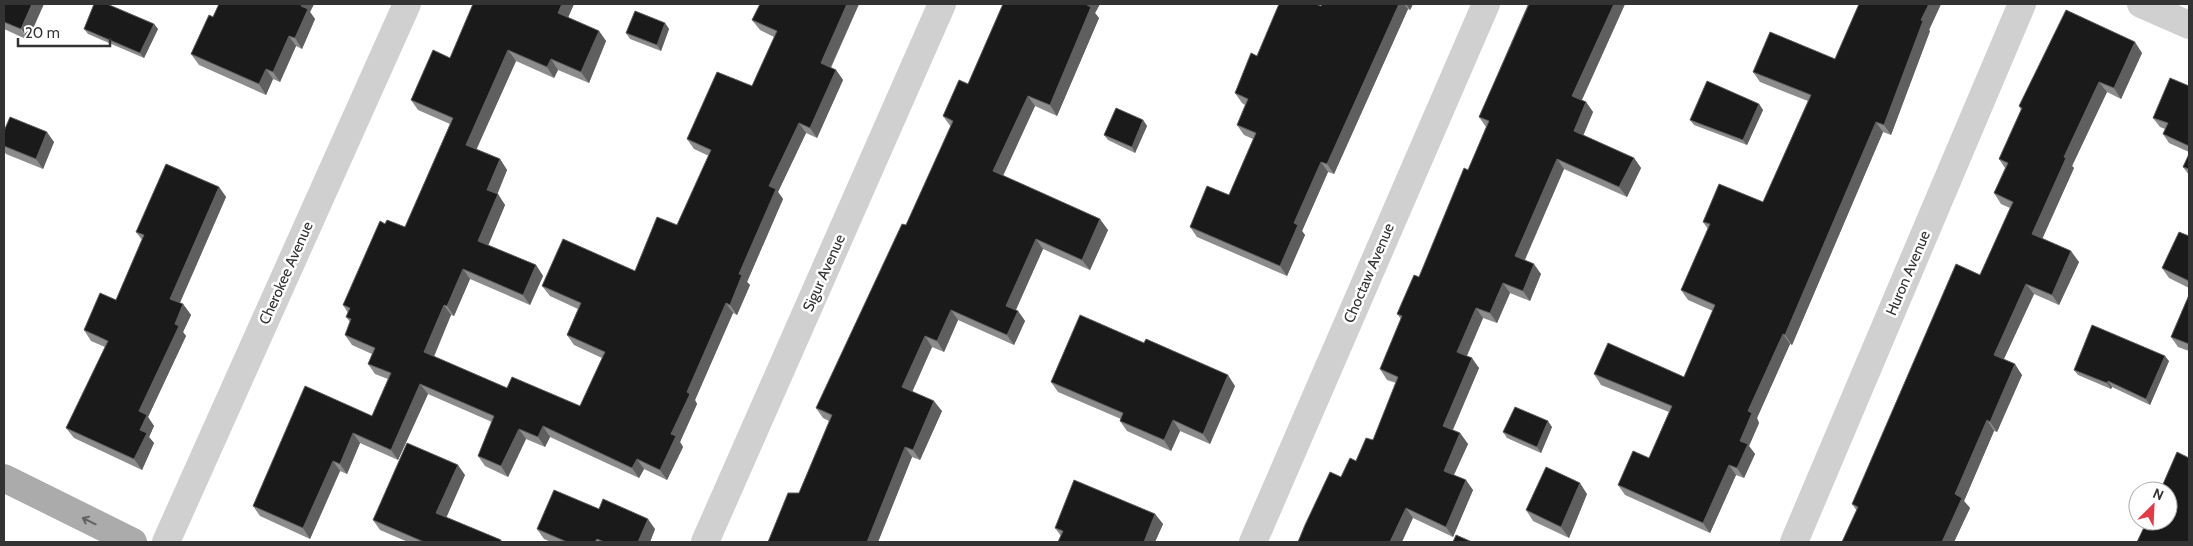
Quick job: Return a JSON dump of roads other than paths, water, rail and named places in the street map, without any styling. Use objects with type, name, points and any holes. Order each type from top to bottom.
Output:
[{"type":"main road","points":[[4,478],[133,542]]},
{"type":"street","name":"Cherokee Avenue","points":[[166,542],[407,4]]},
{"type":"street","name":"Sigur Avenue","points":[[705,542],[942,4]]},
{"type":"street","name":"Choctaw Avenue","points":[[1253,542],[1486,4]]},
{"type":"street","name":"Huron Avenue","points":[[1794,542],[2022,4]]},
{"type":"street","points":[[2141,4],[2189,25]]}]
